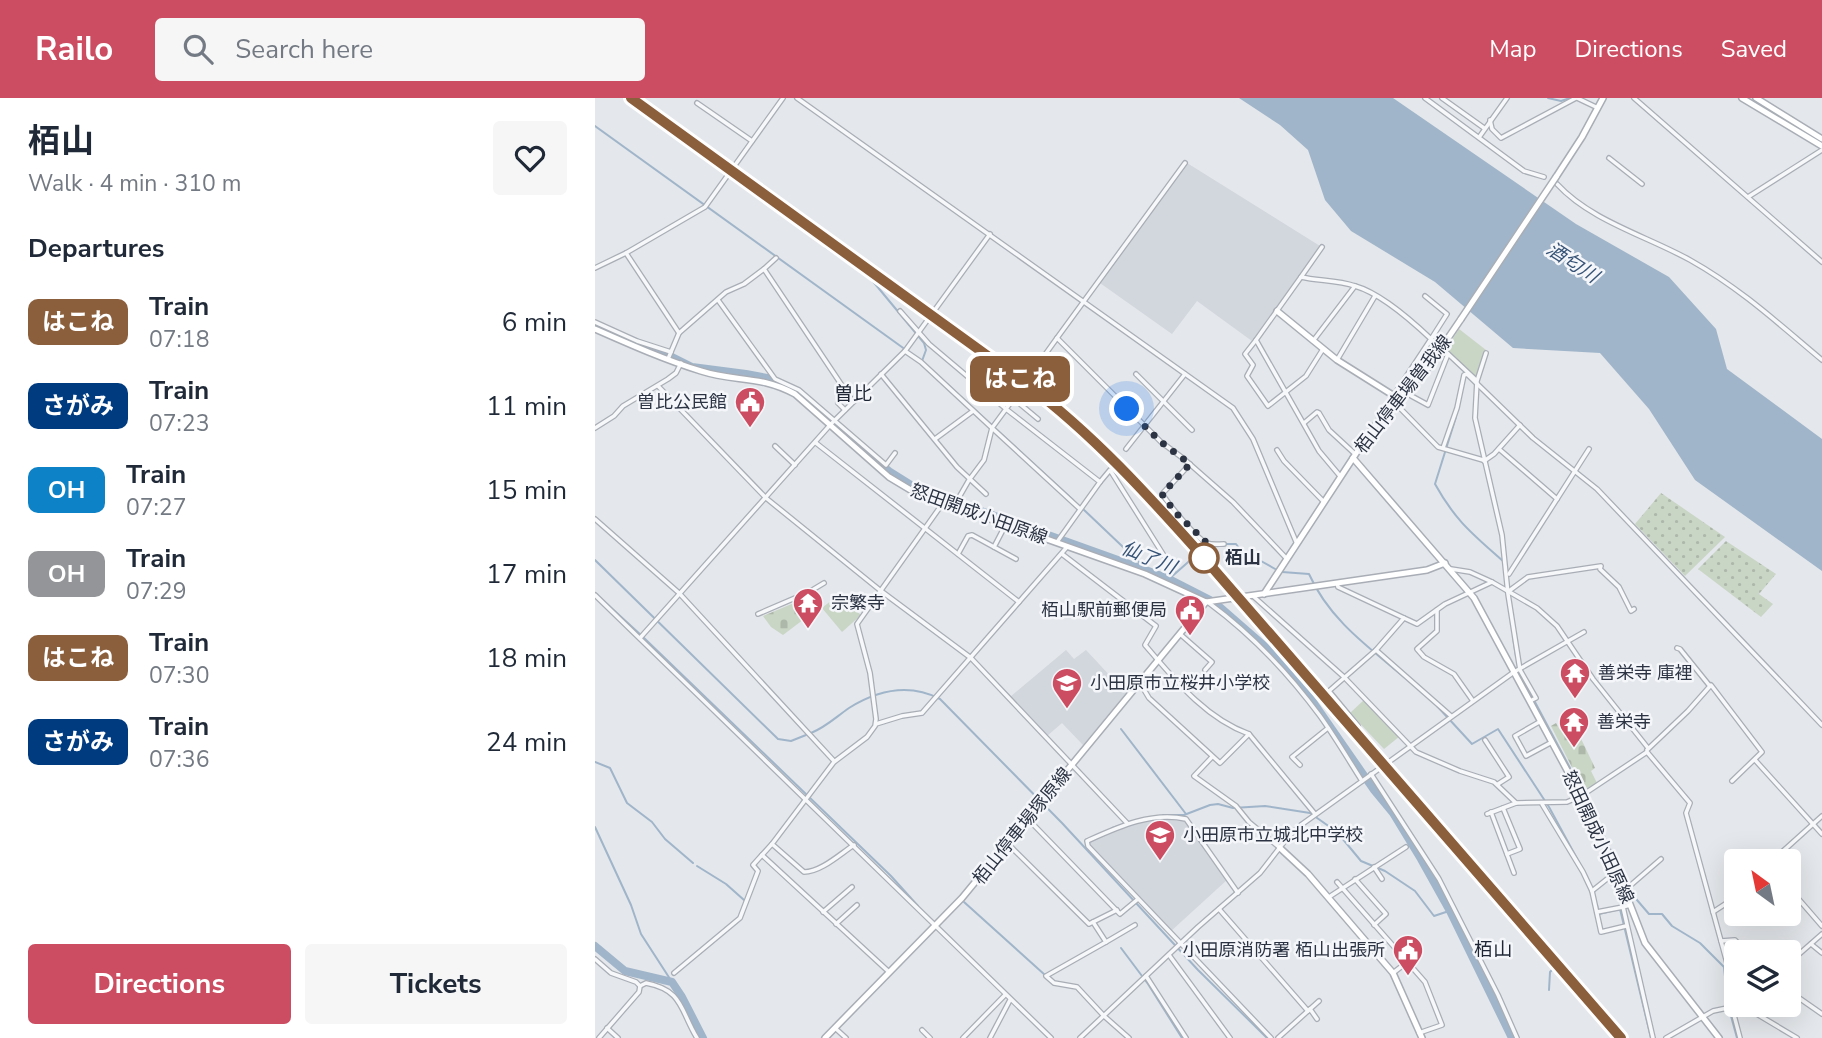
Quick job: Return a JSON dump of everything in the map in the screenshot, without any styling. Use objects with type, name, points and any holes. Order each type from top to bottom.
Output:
[{"type":"main road","points":[[1556,181],[1603,98]]},
{"type":"main road","points":[[1742,98],[1822,148]]},
{"type":"main road","points":[[1756,98],[1822,139]]},
{"type":"main road","name":"栢山停車場曽我線","points":[[1445,563],[1355,456],[1381,417],[1427,369],[1556,181]]},
{"type":"main road","points":[[1276,311],[1337,360],[1396,399]]},
{"type":"main road","name":"怒田開成小田原線","points":[[595,329],[703,372],[774,382],[795,394],[832,423],[900,484],[943,503],[955,504],[1006,524],[1058,539],[1069,546],[1207,601]]},
{"type":"main road","points":[[1264,594],[1355,456]]},
{"type":"main road","points":[[1207,601],[1427,570],[1445,563]]},
{"type":"main road","name":"怒田開成小田原線","points":[[1445,563],[1469,592],[1518,670],[1530,701],[1553,741],[1617,870],[1647,947],[1719,1038]]},
{"type":"main road","name":"栢山停車場塚原線","points":[[825,1038],[936,925],[1007,844],[1207,601]]},
{"type":"main road","points":[[1279,848],[1329,897],[1393,973],[1421,1036]]},
{"type":"street","points":[[595,268],[705,207],[783,98]]},
{"type":"street","points":[[797,98],[1233,408],[1253,439],[1297,544]]},
{"type":"street","points":[[1425,98],[1524,171],[1545,177]]},
{"type":"street","points":[[1480,136],[1507,98]]},
{"type":"street","points":[[1490,120],[1492,129],[1501,138],[1577,98],[1598,108]]},
{"type":"street","points":[[1634,98],[1822,262]]},
{"type":"street","points":[[1444,99],[1484,128]]},
{"type":"street","points":[[697,103],[752,141]]},
{"type":"street","points":[[1748,197],[1822,148]]},
{"type":"street","points":[[1609,158],[1643,184]]},
{"type":"street","points":[[955,504],[984,460],[992,428],[1185,163]]},
{"type":"street","points":[[1556,181],[1590,211],[1664,246],[1722,279],[1780,323],[1822,360]]},
{"type":"street","points":[[642,636],[832,423],[905,351],[990,234]]},
{"type":"street","points":[[1322,247],[1245,354],[1253,365],[1247,376],[1268,406],[1306,376],[1323,349]]},
{"type":"street","points":[[626,253],[679,333]]},
{"type":"street","points":[[668,359],[679,333],[718,300],[776,258]]},
{"type":"street","points":[[764,269],[853,402]]},
{"type":"street","points":[[1301,277],[1355,286],[1375,296],[1439,345]]},
{"type":"street","points":[[1313,341],[1355,286]]},
{"type":"street","points":[[1337,360],[1375,296]]},
{"type":"street","points":[[1425,296],[1447,314],[1396,399],[1432,442],[1484,461]]},
{"type":"street","points":[[718,300],[774,382]]},
{"type":"street","points":[[900,311],[929,344],[1006,409],[1100,482]]},
{"type":"street","points":[[595,322],[637,341],[671,352]]},
{"type":"street","points":[[1058,338],[1145,426],[1233,502],[1287,559]]},
{"type":"street","points":[[1256,340],[1328,463],[1341,477]]},
{"type":"street","points":[[905,351],[921,362],[1080,509]]},
{"type":"street","points":[[1406,393],[1428,405],[1446,352],[1520,425],[1597,489],[1822,725]]},
{"type":"street","points":[[1486,354],[1477,383],[1475,418],[1502,535],[1518,670]]},
{"type":"street","points":[[595,428],[614,416],[623,406],[658,386],[675,373],[681,363]]},
{"type":"street","points":[[1443,448],[1457,408],[1464,375],[1468,373]]},
{"type":"street","points":[[881,374],[969,480],[986,494]]},
{"type":"street","points":[[983,390],[996,374]]},
{"type":"street","points":[[1136,374],[1192,430]]},
{"type":"street","points":[[1126,449],[1185,374]]},
{"type":"street","points":[[834,389],[840,383]]},
{"type":"street","points":[[658,386],[766,498],[881,591],[971,658],[1126,821]]},
{"type":"street","points":[[1014,399],[1038,419]]},
{"type":"street","points":[[838,403],[845,410]]},
{"type":"street","points":[[935,439],[973,410]]},
{"type":"street","points":[[1304,423],[1319,413],[1329,429],[1355,456]]},
{"type":"street","points":[[1484,461],[1499,449],[1520,425]]},
{"type":"street","points":[[815,443],[926,529],[947,549],[958,554],[1020,602]]},
{"type":"street","points":[[775,446],[795,465]]},
{"type":"street","points":[[1499,449],[1557,499]]},
{"type":"street","points":[[1508,576],[1589,449]]},
{"type":"street","points":[[1277,450],[1284,461],[1324,502]]},
{"type":"street","points":[[884,467],[895,453]]},
{"type":"street","points":[[1190,464],[1162,494],[1202,540],[1208,544],[1224,544]]},
{"type":"street","points":[[1058,539],[1112,468],[1174,570]]},
{"type":"street","points":[[876,724],[870,673],[857,624],[943,503]]},
{"type":"street","points":[[595,519],[679,593],[834,762]]},
{"type":"street","points":[[994,547],[1006,524]]},
{"type":"street","points":[[958,554],[968,536],[972,535],[1016,559]]},
{"type":"street","points":[[674,973],[740,918],[758,871],[753,864],[772,844],[834,762],[867,737],[876,724],[922,713],[1069,546]]},
{"type":"street","points":[[1062,554],[1156,626],[1145,645],[1205,710],[1235,729],[1249,734],[1315,815]]},
{"type":"street","points":[[1507,590],[1528,576],[1601,566],[1600,569],[1619,587],[1631,611],[1634,609]]},
{"type":"street","points":[[1451,569],[1469,572],[1492,582],[1545,614],[1557,626],[1593,679],[1690,803],[1686,813],[1724,952]]},
{"type":"street","points":[[1337,583],[1338,587],[1417,624],[1469,592],[1492,582]]},
{"type":"street","points":[[758,614],[824,583]]},
{"type":"street","points":[[1198,598],[1202,591]]},
{"type":"street","points":[[595,595],[642,636],[674,671],[1051,1038]]},
{"type":"street","points":[[1253,596],[1344,677],[1416,752],[1497,784],[1506,796],[1516,803]]},
{"type":"street","points":[[1207,601],[1264,652],[1309,703],[1362,780]]},
{"type":"street","points":[[1437,610],[1437,632],[1417,649],[1425,657],[1454,674],[1473,701]]},
{"type":"street","points":[[1358,726],[1329,693],[1376,650],[1404,618]]},
{"type":"street","points":[[1080,1038],[1260,873],[1293,832],[1451,716],[1518,670],[1584,632]]},
{"type":"street","points":[[1180,634],[1212,662],[1205,670]]},
{"type":"street","points":[[1677,648],[1762,752],[1732,781]]},
{"type":"street","points":[[1376,650],[1451,716]]},
{"type":"street","points":[[1139,683],[1149,698],[1220,763],[1249,734]]},
{"type":"street","points":[[1514,873],[1489,813],[1516,803],[1567,802],[1581,796],[1647,750],[1688,711],[1709,685]]},
{"type":"street","points":[[1541,721],[1515,736],[1526,756],[1553,741]]},
{"type":"street","points":[[1300,765],[1292,757],[1328,728]]},
{"type":"street","points":[[1485,740],[1509,778],[1497,784]]},
{"type":"street","points":[[1212,756],[1194,776],[1236,808],[1279,848]]},
{"type":"street","points":[[1755,760],[1822,834]]},
{"type":"street","points":[[1370,775],[1439,879],[1517,1038]]},
{"type":"street","points":[[1542,804],[1592,891],[1601,932],[1626,926]]},
{"type":"street","points":[[1503,808],[1520,849],[1507,854]]},
{"type":"street","points":[[1785,849],[1822,816]]},
{"type":"street","points":[[1027,818],[1120,914],[1138,899]]},
{"type":"street","points":[[1238,893],[1186,819],[1126,821],[1087,841],[1088,846],[1271,1038]]},
{"type":"street","points":[[772,844],[804,872],[828,863],[854,845]]},
{"type":"street","points":[[1007,844],[1089,924],[1117,910]]},
{"type":"street","points":[[1329,897],[1406,847]]},
{"type":"street","points":[[762,855],[890,973]]},
{"type":"street","points":[[1625,891],[1661,859]]},
{"type":"street","points":[[1375,867],[1382,879]]},
{"type":"street","points":[[1592,891],[1617,870]]},
{"type":"street","points":[[1355,878],[1386,914],[1374,925]]},
{"type":"street","points":[[1337,882],[1425,982],[1441,1025],[1421,1036]]},
{"type":"street","points":[[823,912],[852,887]]},
{"type":"street","points":[[1801,902],[1822,926]]},
{"type":"street","points":[[836,924],[857,905]]},
{"type":"street","points":[[1597,912],[1630,905]]},
{"type":"street","points":[[1713,912],[1724,905]]},
{"type":"street","points":[[1623,907],[1653,1038]]},
{"type":"street","points":[[1219,909],[1317,1019]]},
{"type":"street","points":[[1093,922],[1106,942]]},
{"type":"street","points":[[1129,1038],[1077,987],[1054,983],[1046,976],[1135,925]]},
{"type":"street","points":[[1801,953],[1822,934]]},
{"type":"street","points":[[1811,944],[1822,953]]},
{"type":"street","points":[[1169,956],[1230,1038]]},
{"type":"street","points":[[595,959],[611,973],[640,986]]},
{"type":"street","points":[[1393,973],[1406,962]]},
{"type":"street","points":[[1146,976],[1186,1038]]},
{"type":"street","points":[[640,986],[646,983],[669,989],[675,995],[697,1038]]},
{"type":"street","points":[[599,1038],[639,992],[640,986]]},
{"type":"street","points":[[964,1038],[1005,995]]},
{"type":"street","points":[[1801,999],[1822,1014]]},
{"type":"street","points":[[991,1038],[1010,1000]]},
{"type":"street","points":[[1278,1038],[1319,1000]]},
{"type":"street","points":[[1666,1038],[1713,1011],[1724,1008]]},
{"type":"street","points":[[1737,1017],[1740,1038]]},
{"type":"street","points":[[1766,1017],[1797,1038]]},
{"type":"street","points":[[607,1028],[618,1038]]},
{"type":"street","points":[[835,1028],[846,1038]]},
{"type":"street","points":[[922,1030],[930,1038]]},
{"type":"shaded area","points":[[1187,163],[1320,246],[1252,341],[1197,301],[1172,334],[1100,283]]},
{"type":"shaded area","name":"小田原市立桜井小学校","points":[[1066,650],[1074,659],[1086,650],[1126,693],[1083,745],[1062,723],[1047,736],[1010,697]]},
{"type":"shaded area","name":"小田原市立城北中学校","points":[[1156,819],[1185,821],[1228,879],[1171,931],[1090,845],[1090,841],[1126,824]]},
{"type":"green space","points":[[1459,329],[1486,350],[1477,378],[1446,349]]},
{"type":"green space","points":[[1661,493],[1725,537],[1685,576],[1635,524]]},
{"type":"green space","points":[[1726,541],[1776,574],[1759,594],[1773,604],[1761,617],[1698,569]]},
{"type":"green space","points":[[837,596],[861,615],[842,632],[822,608]]},
{"type":"green space","points":[[806,598],[820,607],[783,635],[771,627],[763,616]]},
{"type":"green space","points":[[1364,700],[1400,736],[1384,749],[1350,713]]},
{"type":"green space","points":[[1556,723],[1560,730],[1569,724],[1571,728],[1575,726],[1595,768],[1591,771],[1597,783],[1584,791],[1551,726]]},
{"type":"water","name":"酒匂川","points":[[1239,98],[1393,98],[1576,224],[1669,277],[1716,329],[1727,369],[1822,439],[1822,571],[1695,480],[1649,409],[1600,353],[1513,348],[1435,282],[1351,231],[1325,200],[1308,150],[1280,125]]},
{"type":"waterway","points":[[1548,98],[1561,101],[1570,98]]},
{"type":"waterway","points":[[595,126],[906,350]]},
{"type":"waterway","points":[[825,247],[871,279],[924,343],[926,350],[922,361]]},
{"type":"waterway","name":"仙了川","points":[[595,326],[692,367],[767,378],[791,388],[890,472],[914,487],[1143,569],[1214,602],[1269,650],[1304,689],[1393,813],[1450,911],[1512,1038]]},
{"type":"waterway","points":[[935,373],[1073,500]]},
{"type":"waterway","points":[[1456,417],[1435,484],[1458,518],[1504,562]]},
{"type":"waterway","points":[[1082,508],[1143,566],[1143,569]]},
{"type":"waterway","points":[[1226,544],[1236,544],[1246,557],[1252,556],[1277,570]]},
{"type":"waterway","points":[[1199,552],[1210,545]]},
{"type":"waterway","points":[[1169,579],[1195,556]]},
{"type":"waterway","points":[[595,560],[778,739],[791,741],[806,735]]},
{"type":"waterway","points":[[1282,572],[1309,574],[1317,590],[1338,618],[1404,677]]},
{"type":"waterway","points":[[595,593],[891,876],[918,906]]},
{"type":"waterway","points":[[1513,637],[1516,656]]},
{"type":"waterway","points":[[1519,672],[1586,798],[1631,893],[1649,914],[1662,914],[1672,926],[1700,943],[1724,967],[1728,1005],[1737,1038]]},
{"type":"waterway","points":[[811,733],[849,708],[882,693],[917,691],[940,699],[1062,823],[1198,970],[1267,1038]]},
{"type":"waterway","points":[[1437,706],[1472,744],[1498,729],[1549,807],[1587,877]]},
{"type":"waterway","points":[[1121,729],[1186,814]]},
{"type":"waterway","points":[[595,762],[610,768],[627,803],[652,822],[665,839],[693,863]]},
{"type":"waterway","points":[[1163,815],[1184,815],[1218,804],[1233,808],[1265,806],[1310,813],[1337,832],[1361,861],[1385,871],[1415,891],[1434,916],[1450,912]]},
{"type":"waterway","points":[[1112,828],[1144,818]]},
{"type":"waterway","points":[[595,827],[631,905],[641,934],[672,982]]},
{"type":"waterway","points":[[697,866],[726,884],[744,900]]},
{"type":"waterway","points":[[964,902],[1047,974]]},
{"type":"waterway","points":[[1597,905],[1599,914],[1620,909],[1651,1038]]},
{"type":"waterway","points":[[595,946],[625,971],[672,982],[703,1038]]},
{"type":"waterway","points":[[1121,948],[1148,984],[1182,1038]]},
{"type":"waterway","points":[[1549,990],[1550,972],[1555,967]]},
{"type":"railway","points":[[631,98],[1025,383],[1091,438],[1189,541],[1621,1038]]},
{"type":"train","name":"はこね","points":[[631,98],[1025,383],[1081,428],[1117,462],[1204,558],[1621,1038]]},
{"type":"place","name":"曽比公民館","points":[[750,429]]},
{"type":"place","name":"栢山","points":[[1204,558]]},
{"type":"place","name":"宗繁寺","points":[[808,630]]},
{"type":"place","name":"栢山駅前郵便局","points":[[1190,637]]},
{"type":"place","name":"善栄寺 庫裡","points":[[1575,700]]},
{"type":"place","name":"小田原市立桜井小学校","points":[[1067,710]]},
{"type":"place","name":"善栄寺","points":[[1574,749]]},
{"type":"place","name":"小田原市立城北中学校","points":[[1160,862]]},
{"type":"place","name":"小田原消防署 栢山出張所","points":[[1408,977]]},
{"type":"district","name":"曽比","points":[[853,393]]},
{"type":"district","name":"栢山","points":[[1493,949]]},
{"type":"route","points":[[1127,409],[1161,442],[1190,464],[1162,494],[1175,512],[1208,544],[1204,558]]}]
